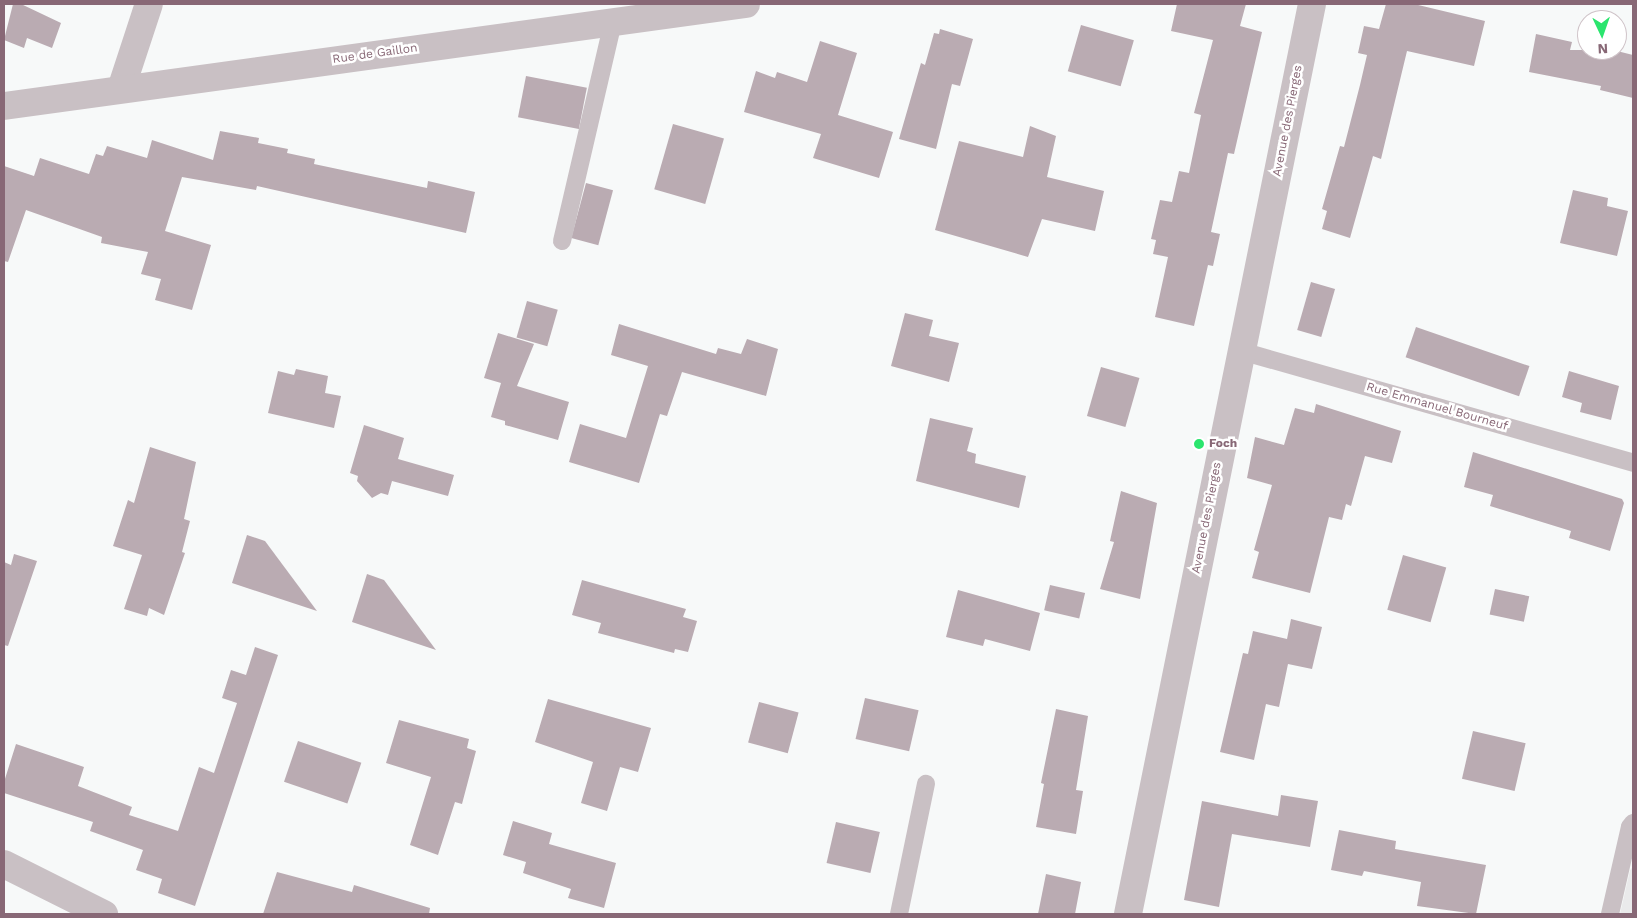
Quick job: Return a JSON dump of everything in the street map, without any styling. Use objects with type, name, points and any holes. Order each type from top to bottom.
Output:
[{"type":"street","points":[[121,89],[149,4]]},
{"type":"street","name":"Rue de Gaillon","points":[[4,106],[746,4]]},
{"type":"street","name":"Avenue des Pierges","points":[[1128,914],[1312,4]]},
{"type":"street","points":[[4,864],[104,914]]},
{"type":"lane","points":[[562,241],[613,22]]},
{"type":"lane","name":"Rue Emmanuel Bourneuf","points":[[1241,351],[1633,463]]},
{"type":"lane","points":[[899,914],[926,784]]},
{"type":"lane","points":[[1610,914],[1630,827],[1633,824]]},
{"type":"shaded area","points":[[1633,867],[1633,914],[1620,914],[1630,870]]},
{"type":"building","points":[[13,4],[21,4],[61,23],[52,48],[27,38],[24,48],[4,40]]},
{"type":"building","points":[[1177,4],[1246,4],[1240,26],[1262,32],[1234,154],[1228,153],[1211,232],[1220,234],[1213,266],[1208,265],[1194,326],[1155,317],[1168,257],[1153,254],[1156,240],[1151,239],[1160,200],[1172,202],[1179,171],[1189,173],[1201,115],[1194,113],[1213,40],[1171,31]]},
{"type":"building","points":[[1386,4],[1414,4],[1485,21],[1474,66],[1407,51],[1381,159],[1373,156],[1350,238],[1322,229],[1327,211],[1322,209],[1340,146],[1344,147],[1367,55],[1358,53],[1364,26],[1379,29]]},
{"type":"building","points":[[1081,25],[1134,40],[1121,86],[1068,71]]},
{"type":"building","points":[[940,29],[973,39],[960,86],[952,84],[936,149],[899,139],[921,63],[925,65],[934,33],[939,34]]},
{"type":"building","points":[[1536,34],[1572,42],[1570,50],[1577,50],[1577,60],[1627,60],[1627,54],[1633,55],[1633,98],[1600,90],[1601,86],[1529,72]]},
{"type":"building","points":[[820,41],[857,53],[838,115],[893,132],[879,178],[813,158],[821,134],[744,112],[756,71],[775,78],[777,72],[807,82]]},
{"type":"building","points":[[526,76],[587,88],[579,129],[518,117]]},
{"type":"building","points":[[673,124],[724,139],[705,204],[654,189]]},
{"type":"building","points":[[1030,126],[1056,136],[1047,177],[1104,191],[1095,231],[1042,219],[1028,257],[935,230],[959,141],[1023,157]]},
{"type":"building","points":[[220,131],[259,138],[258,143],[288,149],[287,153],[315,159],[314,164],[427,188],[428,181],[475,192],[466,233],[257,186],[256,190],[182,177],[165,231],[211,245],[192,310],[155,300],[161,279],[141,274],[148,252],[101,243],[102,237],[26,210],[8,262],[4,261],[4,166],[34,176],[40,158],[89,174],[96,154],[103,156],[107,146],[147,158],[152,140],[213,160]]},
{"type":"building","points":[[586,183],[613,190],[598,245],[571,238]]},
{"type":"building","points":[[1573,190],[1608,198],[1607,206],[1628,211],[1617,256],[1560,243]]},
{"type":"building","points":[[1311,282],[1335,289],[1321,337],[1297,330]]},
{"type":"building","points":[[527,301],[558,310],[547,346],[517,338]]},
{"type":"building","points":[[905,313],[933,320],[929,336],[959,343],[949,382],[891,366]]},
{"type":"building","points":[[619,324],[716,354],[718,348],[741,354],[747,339],[778,349],[766,396],[682,372],[667,416],[660,414],[639,483],[569,462],[580,424],[626,438],[648,366],[611,355]]},
{"type":"building","points":[[1416,327],[1529,366],[1519,396],[1406,357]]},
{"type":"building","points":[[498,333],[534,344],[517,386],[569,402],[558,440],[505,425],[505,421],[491,417],[501,383],[484,378]]},
{"type":"building","points":[[1101,367],[1139,378],[1125,427],[1087,416]]},
{"type":"building","points":[[296,369],[328,376],[325,393],[341,396],[334,428],[268,413],[278,371],[294,375]]},
{"type":"building","points":[[1569,371],[1619,386],[1611,420],[1580,412],[1582,403],[1562,397]]},
{"type":"building","points":[[1316,404],[1401,431],[1392,463],[1365,456],[1351,506],[1346,504],[1342,520],[1329,517],[1310,593],[1252,578],[1259,552],[1254,550],[1272,485],[1247,478],[1255,437],[1284,445],[1295,408],[1314,413]]},
{"type":"building","points":[[930,418],[973,428],[967,451],[976,454],[975,463],[1026,476],[1019,508],[916,481]]},
{"type":"building","points":[[364,425],[404,438],[398,459],[454,475],[448,496],[392,481],[388,495],[381,493],[372,498],[357,481],[358,476],[350,473]]},
{"type":"building","points":[[150,447],[196,462],[184,519],[190,521],[182,552],[185,553],[164,615],[149,608],[147,616],[124,609],[142,555],[113,546],[128,500],[134,503]]},
{"type":"building","points":[[1473,452],[1622,499],[1624,503],[1610,551],[1569,538],[1571,531],[1490,506],[1493,495],[1464,487]]},
{"type":"building","points":[[1121,491],[1157,503],[1140,599],[1100,589],[1114,542],[1110,541]]},
{"type":"building","points":[[247,535],[265,541],[317,611],[232,583]]},
{"type":"building","points":[[14,554],[37,561],[8,646],[4,645],[4,562],[11,565]]},
{"type":"building","points":[[1403,555],[1446,567],[1431,622],[1387,610]]},
{"type":"building","points":[[367,574],[384,580],[436,650],[352,622]]},
{"type":"building","points":[[582,580],[686,609],[683,617],[697,621],[688,652],[675,649],[674,653],[598,633],[601,623],[572,615]]},
{"type":"building","points":[[1050,585],[1085,593],[1079,618],[1044,610]]},
{"type":"building","points":[[1495,589],[1529,596],[1524,622],[1490,614]]},
{"type":"building","points":[[958,590],[1040,613],[1030,651],[985,639],[983,646],[946,637]]},
{"type":"building","points":[[1291,619],[1322,627],[1312,669],[1288,664],[1279,707],[1266,704],[1254,760],[1220,752],[1243,653],[1248,654],[1253,631],[1287,639]]},
{"type":"building","points":[[255,647],[278,655],[195,906],[158,893],[162,879],[136,870],[143,850],[90,831],[93,822],[4,793],[4,782],[16,744],[84,767],[78,786],[132,807],[129,815],[178,831],[199,767],[214,773],[237,703],[222,698],[231,670],[246,675]]},
{"type":"building","points":[[865,698],[919,710],[909,751],[856,739]]},
{"type":"building","points":[[548,699],[651,728],[638,772],[620,767],[607,811],[581,803],[593,762],[535,742]]},
{"type":"building","points":[[759,702],[799,713],[788,753],[748,743]]},
{"type":"building","points":[[1056,709],[1088,716],[1076,790],[1083,791],[1076,834],[1036,827],[1044,784],[1041,783]]},
{"type":"building","points":[[399,720],[469,739],[467,748],[476,751],[462,804],[455,802],[438,855],[410,845],[431,777],[386,763]]},
{"type":"building","points":[[1473,731],[1526,743],[1515,791],[1462,779]]},
{"type":"building","points":[[298,741],[361,763],[347,803],[284,782]]},
{"type":"building","points":[[1281,795],[1318,801],[1310,847],[1232,834],[1219,907],[1184,900],[1202,801],[1278,816]]},
{"type":"building","points":[[513,821],[552,833],[549,844],[616,863],[604,908],[568,898],[571,889],[523,873],[526,862],[503,855]]},
{"type":"building","points":[[836,822],[880,832],[870,873],[827,863]]},
{"type":"building","points":[[1339,830],[1396,841],[1395,849],[1486,865],[1476,914],[1417,906],[1421,882],[1364,871],[1362,876],[1331,870]]},
{"type":"building","points":[[277,872],[352,892],[354,885],[430,908],[429,914],[263,914]]},
{"type":"building","points":[[1046,874],[1081,882],[1075,914],[1038,914]]},
{"type":"place","name":"Foch","points":[[1199,444]]}]
